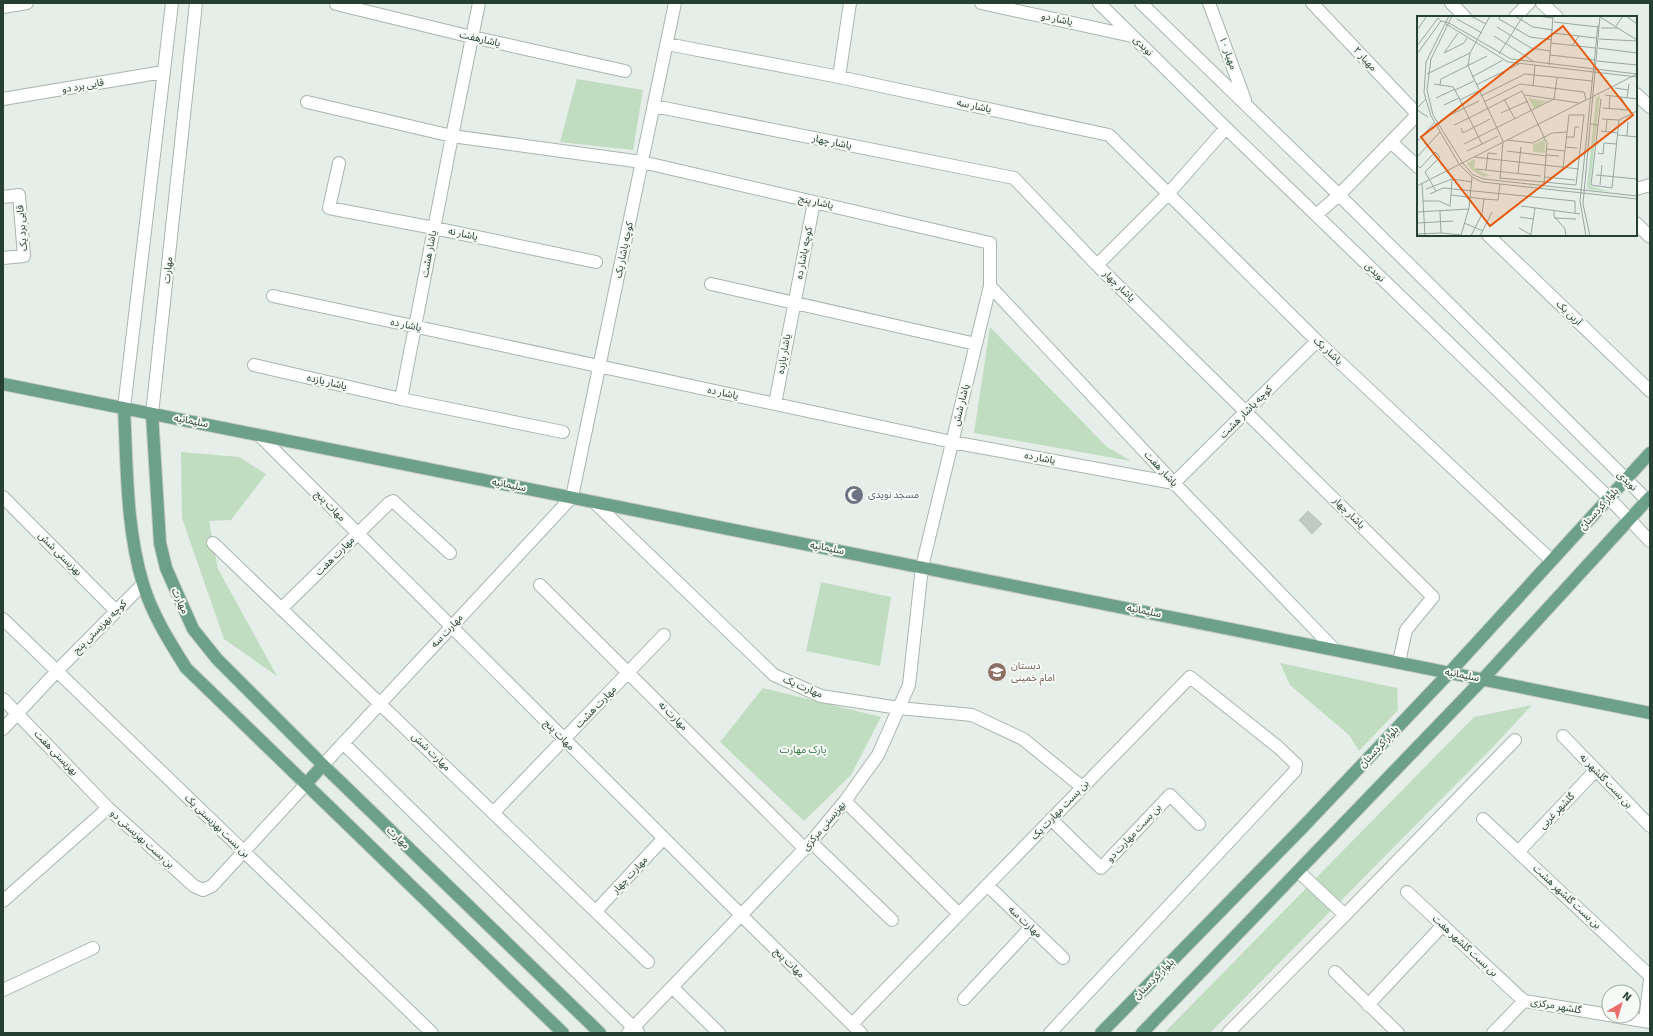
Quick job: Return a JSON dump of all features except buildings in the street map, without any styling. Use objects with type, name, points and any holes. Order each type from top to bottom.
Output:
[{"type":"main road","name":"سلیمانیه","points":[[3,384],[1650,713]]},
{"type":"main road","points":[[124,408],[129,501],[134,548],[143,584],[152,608],[168,641],[186,668],[563,1033]]},
{"type":"main road","name":"مهارت","points":[[152,414],[160,543],[166,568],[177,596],[193,629],[217,659],[323,765],[600,1033]]},
{"type":"main road","name":"بلوار کردستان","points":[[1100,1033],[1304,827],[1450,672],[1650,453]]},
{"type":"main road","points":[[1142,1033],[1299,872],[1483,679],[1649,500]]},
{"type":"main road","points":[[306,784],[323,765]]},
{"type":"street","points":[[3,7],[27,3]]},
{"type":"street","points":[[124,408],[172,3]]},
{"type":"street","name":"مهارت","points":[[152,414],[196,3]]},
{"type":"street","points":[[452,136],[479,3]]},
{"type":"street","name":"کوچه یاشار یک","points":[[572,497],[675,3]]},
{"type":"street","points":[[839,77],[850,3]]},
{"type":"street","name":"یاشار دو","points":[[981,3],[1132,36]]},
{"type":"street","name":"نویدی","points":[[1099,3],[1226,128],[1609,498],[1650,542]]},
{"type":"street","name":"نویدی","points":[[1141,3],[1246,103],[1625,480],[1649,500]]},
{"type":"street","name":"مهیار ۱۰","points":[[1210,3],[1246,103]]},
{"type":"street","name":"مهیار ۲","points":[[1312,3],[1417,114]]},
{"type":"street","points":[[1451,3],[1464,16]]},
{"type":"street","points":[[1516,16],[1529,3]]},
{"type":"street","points":[[1542,3],[1556,16]]},
{"type":"street","name":"یاشارهفت","points":[[336,4],[472,37],[626,71]]},
{"type":"street","name":"یاشار سه","points":[[666,44],[839,77],[1109,135]]},
{"type":"street","name":"قایی برد دو","points":[[3,99],[163,72]]},
{"type":"street","points":[[1637,95],[1650,107]]},
{"type":"street","points":[[307,102],[452,136],[642,162]]},
{"type":"street","name":"یاشار چهار","points":[[654,106],[1014,178],[1097,265],[1247,411],[1433,597],[1406,630],[1399,662]]},
{"type":"street","points":[[1316,215],[1339,195],[1417,116]]},
{"type":"street","points":[[1097,265],[1168,194],[1226,128]]},
{"type":"street","name":"یاشار یک","points":[[1109,135],[1317,341],[1551,560]]},
{"type":"street","name":"یاشار هشت","points":[[401,398],[452,136]]},
{"type":"street","points":[[1391,142],[1417,166]]},
{"type":"street","name":"یاشار پنج","points":[[642,162],[990,243]]},
{"type":"street","name":"یاشار نه","points":[[339,163],[329,208],[434,228],[596,262]]},
{"type":"street","points":[[1637,189],[1650,185]]},
{"type":"street","name":"قایی برد یک","points":[[3,197],[19,195],[24,256],[3,258]]},
{"type":"street","name":"کوچه یاشار ده","points":[[793,303],[814,202]]},
{"type":"street","points":[[1637,224],[1650,237]]},
{"type":"street","name":"آرین یک","points":[[1489,236],[1650,391]]},
{"type":"street","name":"یاشار شش","points":[[922,567],[990,286],[990,243]]},
{"type":"street","points":[[711,284],[976,344]]},
{"type":"street","name":"یاشار هفت","points":[[990,286],[1174,483],[1334,649]]},
{"type":"street","name":"یاشار ده","points":[[273,296],[952,442],[1174,483]]},
{"type":"street","name":"یاشار یازده","points":[[775,404],[793,303]]},
{"type":"street","name":"کوچه یاشار هشت","points":[[1174,483],[1317,341]]},
{"type":"street","name":"یاشار یازده","points":[[254,365],[401,398]]},
{"type":"street","points":[[401,398],[563,432]]},
{"type":"street","name":"مهات پنج","points":[[259,435],[663,839],[861,1033]]},
{"type":"street","name":"بهزیستی شش","points":[[3,497],[116,611]]},
{"type":"street","name":"مهارت سه","points":[[323,765],[572,497]]},
{"type":"street","name":"مهارت هفت","points":[[281,609],[389,503],[393,501],[450,554]]},
{"type":"street","name":"مهارت یک","points":[[594,502],[774,675],[821,696],[899,708],[972,715],[1023,739],[1082,787]]},
{"type":"street","name":"مهارت شش","points":[[214,543],[648,962]]},
{"type":"street","name":"بهزیستی مرکزی","points":[[633,1031],[808,845],[845,801],[878,755],[909,685],[922,567]]},
{"type":"street","name":"کوچه بهزیستی پنج","points":[[3,729],[57,671],[143,584]]},
{"type":"street","name":"مهارت نه","points":[[540,586],[808,845],[892,920]]},
{"type":"street","name":"بن بست بهزیستی یک","points":[[3,619],[432,1033]]},
{"type":"street","name":"مهارت هشت","points":[[494,812],[565,740],[664,635]]},
{"type":"street","name":"بن بست مهارت یک","points":[[852,1024],[958,913],[1190,676],[1278,746],[1296,764],[1296,771],[1050,1033]]},
{"type":"street","name":"بهزیستی هفت","points":[[3,699],[108,808]]},
{"type":"street","name":"بن بست گلشهر نه","points":[[1563,736],[1650,826]]},
{"type":"street","points":[[1228,1033],[1515,740]]},
{"type":"street","points":[[343,743],[633,1031]]},
{"type":"street","name":"گلشهر غربی","points":[[1518,852],[1596,770]]},
{"type":"street","points":[[244,852],[306,784]]},
{"type":"street","name":"بن بست مهارت دو","points":[[1051,819],[1101,868],[1170,795],[1199,824]]},
{"type":"street","points":[[845,801],[958,913]]},
{"type":"street","name":"بن بست بهزیستی دو","points":[[3,901],[108,808],[194,886],[203,890],[212,886],[244,852]]},
{"type":"street","name":"بن بست گلشهر هشت","points":[[1483,819],[1650,977]]},
{"type":"street","name":"مهارت چهار","points":[[596,911],[663,839]]},
{"type":"street","points":[[1299,872],[1345,915]]},
{"type":"street","name":"مهارت سه","points":[[987,885],[1063,958]]},
{"type":"street","name":"بن بست گلشهر هفت","points":[[1407,892],[1524,1001]]},
{"type":"street","points":[[1368,1005],[1442,925]]},
{"type":"street","points":[[964,999],[1031,927]]},
{"type":"street","points":[[3,990],[93,948]]},
{"type":"street","points":[[1335,972],[1398,1033]]},
{"type":"street","points":[[1647,1022],[1650,977]]},
{"type":"street","points":[[673,988],[719,1033]]},
{"type":"street","name":"گلشهر مرکزی","points":[[1493,1033],[1524,1001],[1601,1014]]},
{"type":"green space","points":[[577,79],[643,90],[633,150],[560,142]]},
{"type":"green space","points":[[990,327],[1107,447],[1131,461],[974,433]]},
{"type":"green space","points":[[181,452],[239,457],[266,474],[231,520],[209,521],[218,569],[277,676],[224,639],[182,518]]},
{"type":"green space","points":[[821,582],[891,597],[880,666],[806,651]]},
{"type":"green space","points":[[1280,663],[1397,688],[1398,710],[1359,751],[1349,735],[1290,685]]},
{"type":"green space","name":"پارک مهارت","points":[[763,688],[881,717],[851,775],[804,821],[720,742]]},
{"type":"green space","points":[[1532,705],[1490,750],[1210,1033],[1164,1033],[1474,717]]},
{"type":"place","name":"مسجد نویدی","points":[[854,495]]},
{"type":"place","name":"دبستان امام خمینی","points":[[997,672]]}]
